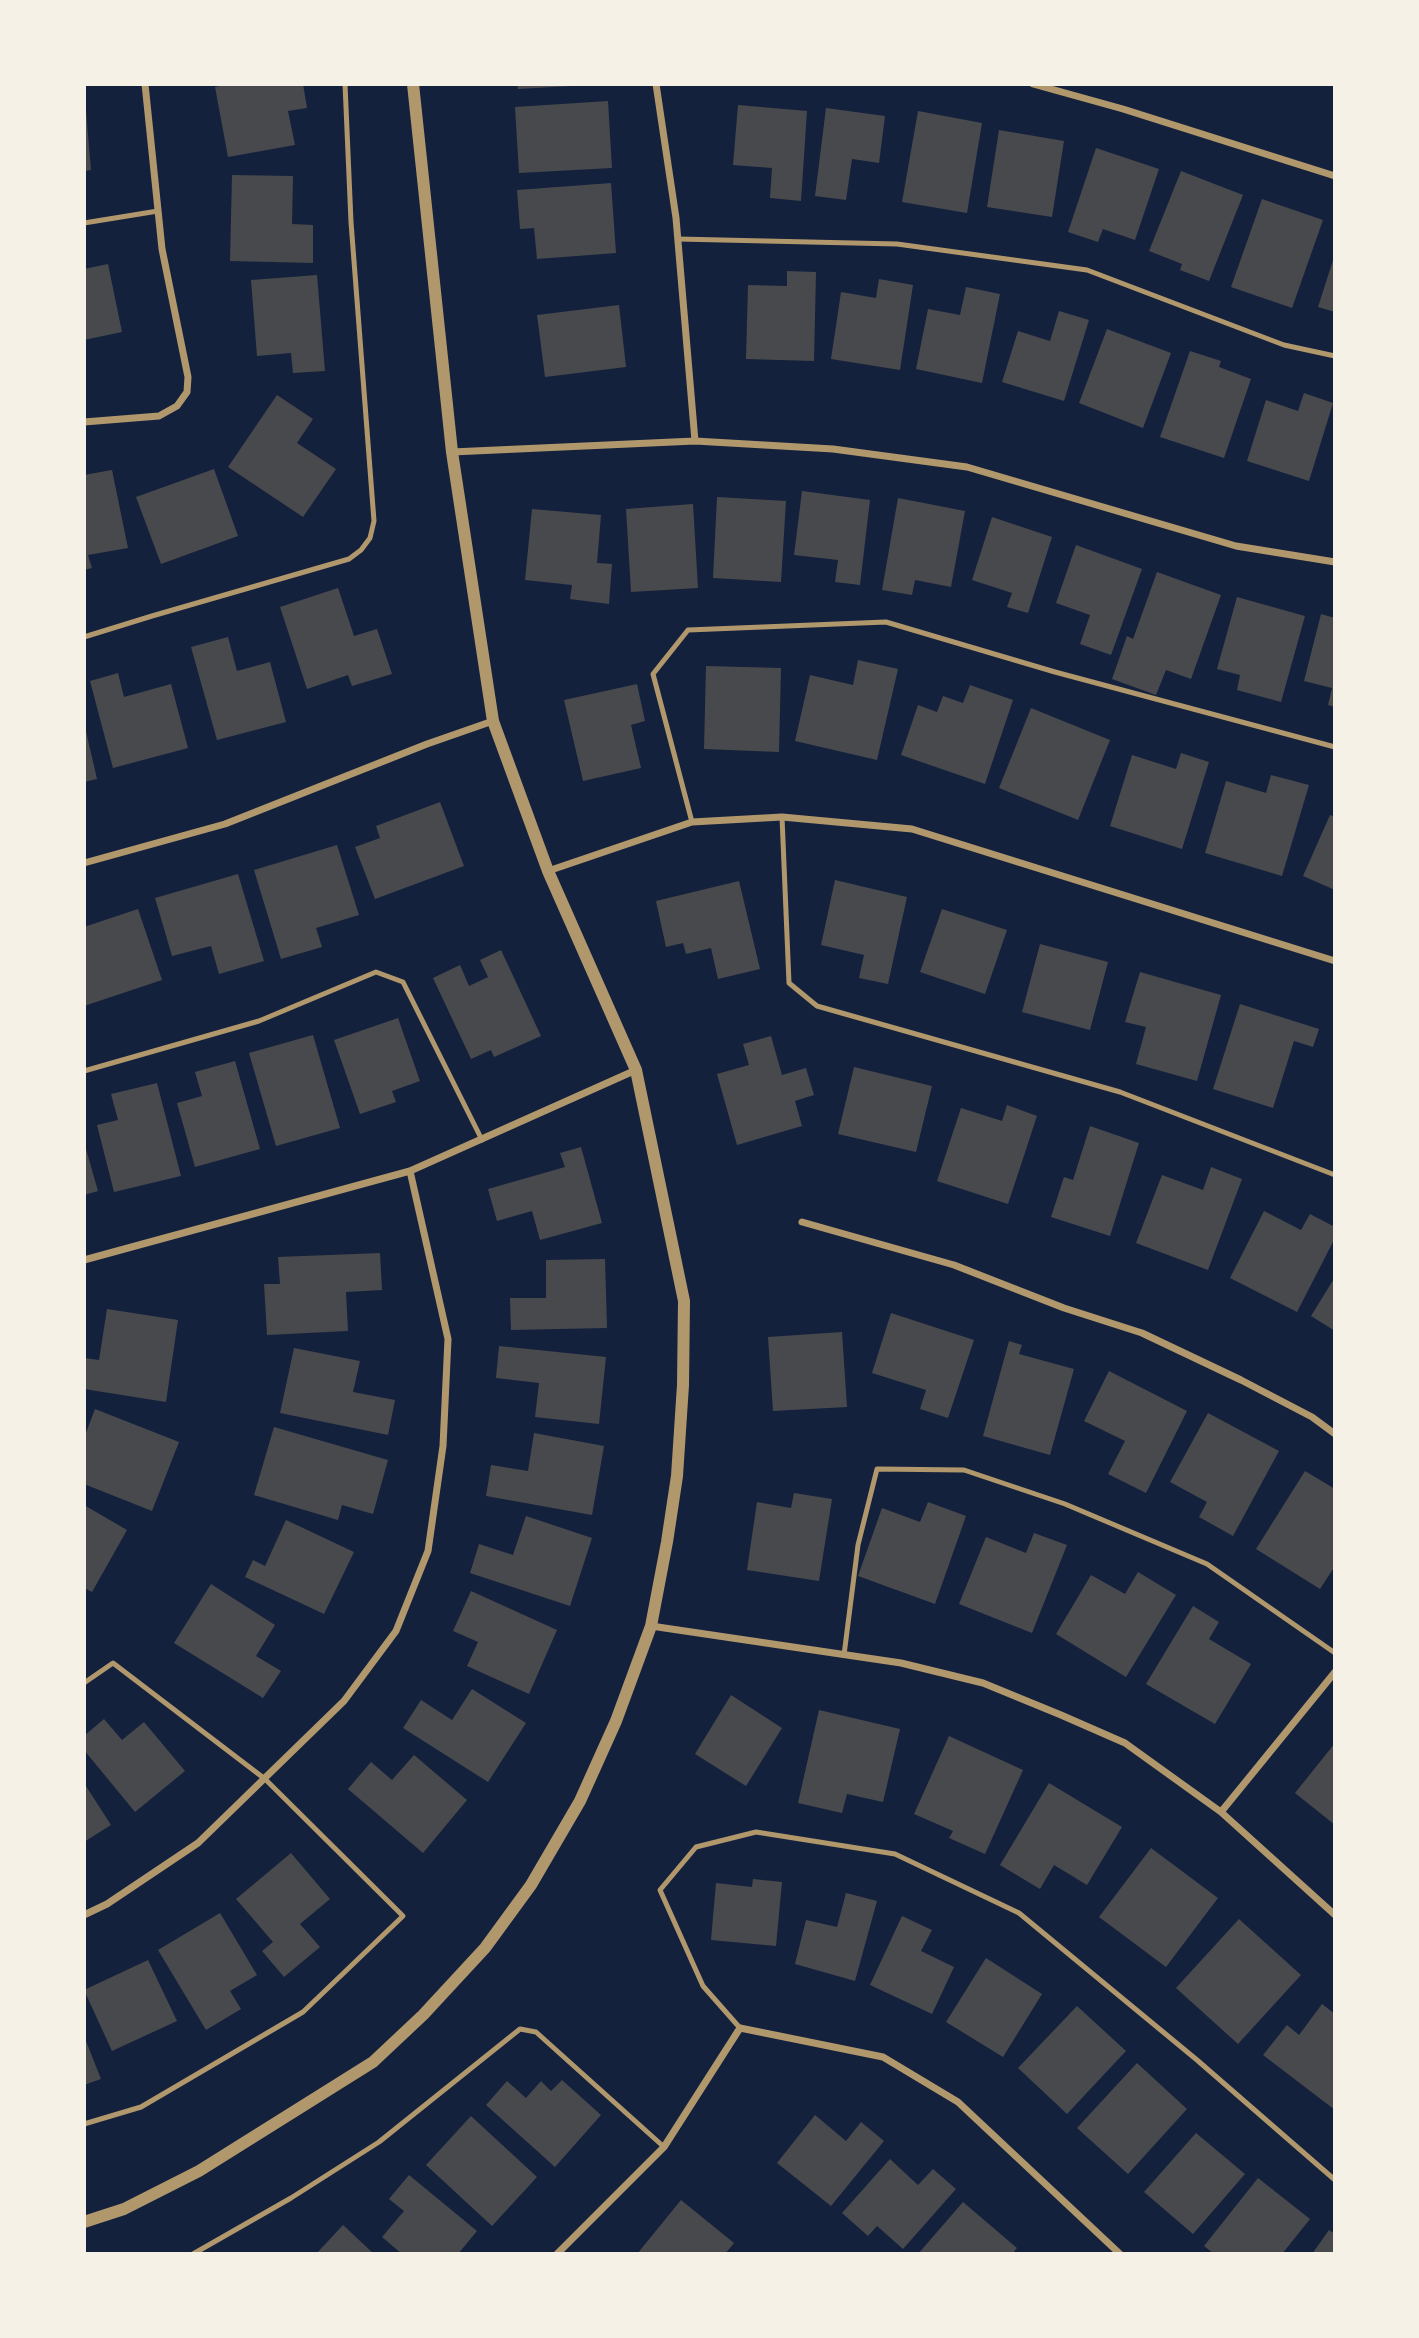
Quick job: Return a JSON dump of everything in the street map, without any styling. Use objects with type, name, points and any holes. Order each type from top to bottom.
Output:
[{"type":"street","points":[[84,422],[159,416],[177,406],[187,391],[188,377],[162,249],[145,84]]},
{"type":"street","points":[[84,2222],[124,2209],[199,2171],[373,2062],[423,2015],[485,1948],[531,1885],[580,1801],[616,1721],[651,1626],[677,1476],[683,1385],[684,1301],[636,1070],[548,871],[493,721],[452,452],[413,84]]},
{"type":"street","points":[[656,84],[678,239],[695,441]]},
{"type":"street","points":[[1033,84],[1124,108],[1335,176]]},
{"type":"street","points":[[452,452],[695,441],[833,449],[967,467],[1236,546],[1335,562]]},
{"type":"street","points":[[84,863],[225,824],[357,774],[427,744],[493,721]]},
{"type":"street","points":[[548,871],[692,822],[782,817],[912,829],[1335,961]]},
{"type":"street","points":[[84,1260],[410,1171],[636,1070]]},
{"type":"street","points":[[84,1915],[107,1904],[198,1843],[344,1701],[396,1631],[428,1551],[443,1446],[448,1339],[410,1171]]},
{"type":"street","points":[[802,1222],[954,1265],[1142,1333],[1312,1417],[1335,1434]]},
{"type":"street","points":[[651,1626],[901,1663],[983,1683],[1061,1715],[1125,1744],[1221,1812],[1335,1915]]},
{"type":"street","points":[[1221,1812],[1335,1672]]},
{"type":"street","points":[[557,2254],[664,2147],[740,2028],[883,2057],[958,2102],[1120,2254]]},
{"type":"lane","points":[[84,638],[349,559],[361,550],[370,538],[374,521],[351,222],[345,84]]},
{"type":"lane","points":[[84,223],[158,211]]},
{"type":"lane","points":[[678,239],[897,244],[1087,270],[1284,345],[1335,356]]},
{"type":"lane","points":[[692,822],[653,674],[688,629],[886,622],[1055,673],[1335,747]]},
{"type":"lane","points":[[782,817],[789,984],[817,1006],[1120,1092],[1335,1175]]},
{"type":"lane","points":[[84,1071],[259,1021],[376,972],[403,982],[482,1140]]},
{"type":"lane","points":[[844,1655],[858,1545],[877,1469],[964,1470],[1065,1504],[1207,1564],[1335,1653]]},
{"type":"lane","points":[[84,1683],[113,1663],[265,1779],[402,1916],[303,2012],[141,2107],[84,2124]]},
{"type":"lane","points":[[740,2028],[703,1986],[660,1890],[696,1847],[756,1832],[895,1854],[1019,1913],[1197,2060],[1335,2180]]},
{"type":"lane","points":[[193,2254],[291,2198],[379,2142],[520,2029],[536,2032],[664,2147]]},
{"type":"building","points":[[232,84],[303,84],[307,108],[288,111],[295,145],[228,157],[215,87]]},
{"type":"building","points":[[517,84],[571,84],[571,86],[518,89]]},
{"type":"building","points":[[608,101],[612,168],[519,173],[515,107]]},
{"type":"building","points":[[738,105],[807,111],[801,201],[770,198],[772,168],[733,165]]},
{"type":"building","points":[[826,108],[885,116],[879,163],[852,159],[846,200],[815,196]]},
{"type":"building","points":[[84,111],[91,170],[84,171]]},
{"type":"building","points":[[918,111],[982,123],[967,213],[902,202]]},
{"type":"building","points":[[999,130],[1064,141],[1052,217],[987,207]]},
{"type":"building","points":[[1096,148],[1159,169],[1135,240],[1103,229],[1098,242],[1068,232]]},
{"type":"building","points":[[1181,171],[1243,195],[1209,281],[1180,270],[1182,264],[1149,251]]},
{"type":"building","points":[[232,175],[293,176],[292,224],[313,225],[313,263],[230,261]]},
{"type":"building","points":[[611,183],[616,253],[537,259],[534,228],[520,229],[517,190]]},
{"type":"building","points":[[1262,199],[1323,220],[1292,308],[1231,287]]},
{"type":"building","points":[[1335,254],[1335,312],[1318,307]]},
{"type":"building","points":[[108,264],[122,332],[84,340],[84,269]]},
{"type":"building","points":[[787,271],[816,272],[814,361],[746,359],[748,285],[787,286]]},
{"type":"building","points":[[317,275],[325,371],[293,373],[291,353],[257,356],[251,280]]},
{"type":"building","points":[[879,279],[913,285],[900,370],[831,359],[841,292],[876,298]]},
{"type":"building","points":[[966,287],[1000,294],[982,383],[916,369],[928,309],[960,315]]},
{"type":"building","points":[[619,305],[626,367],[545,377],[537,315]]},
{"type":"building","points":[[1059,311],[1089,320],[1064,401],[1002,382],[1018,331],[1050,341]]},
{"type":"building","points":[[1107,329],[1171,353],[1143,428],[1079,403]]},
{"type":"building","points":[[1190,351],[1221,361],[1219,367],[1251,379],[1224,458],[1160,437]]},
{"type":"building","points":[[1304,393],[1333,403],[1309,481],[1247,461],[1266,400],[1298,411]]},
{"type":"building","points":[[277,395],[313,419],[297,443],[336,469],[303,517],[228,467]]},
{"type":"building","points":[[214,469],[238,536],[161,564],[136,497]]},
{"type":"building","points":[[112,470],[128,548],[88,555],[92,568],[84,570],[84,475]]},
{"type":"building","points":[[802,491],[870,500],[860,585],[835,582],[838,560],[794,555]]},
{"type":"building","points":[[717,497],[786,501],[781,582],[713,578]]},
{"type":"building","points":[[898,498],[965,511],[951,587],[915,580],[912,595],[882,590]]},
{"type":"building","points":[[693,504],[698,588],[631,592],[626,509]]},
{"type":"building","points":[[532,509],[601,515],[597,563],[612,564],[609,604],[570,599],[572,585],[525,580]]},
{"type":"building","points":[[992,517],[1052,537],[1028,613],[1007,607],[1012,593],[972,580]]},
{"type":"building","points":[[1076,545],[1142,569],[1111,655],[1080,644],[1090,615],[1056,603]]},
{"type":"building","points":[[1157,572],[1221,595],[1191,679],[1166,670],[1156,695],[1112,679],[1127,636],[1133,639]]},
{"type":"building","points":[[338,588],[354,636],[377,629],[392,674],[352,686],[348,675],[307,689],[280,607]]},
{"type":"building","points":[[1237,597],[1305,616],[1281,702],[1237,690],[1240,675],[1217,669]]},
{"type":"building","points":[[1321,614],[1335,618],[1335,707],[1328,705],[1332,688],[1304,681]]},
{"type":"building","points":[[228,637],[237,671],[270,662],[286,722],[217,740],[191,647]]},
{"type":"building","points":[[858,660],[898,669],[877,760],[795,741],[810,675],[853,685]]},
{"type":"building","points":[[706,666],[781,668],[779,752],[704,749]]},
{"type":"building","points":[[118,673],[124,697],[171,684],[188,748],[113,768],[90,681]]},
{"type":"building","points":[[637,684],[645,721],[631,725],[641,768],[583,781],[564,700]]},
{"type":"building","points":[[970,685],[1013,700],[985,784],[901,755],[918,705],[937,712],[943,696],[963,703]]},
{"type":"building","points":[[1031,708],[1110,740],[1078,820],[999,788]]},
{"type":"building","points":[[84,728],[97,779],[84,782]]},
{"type":"building","points":[[1181,753],[1209,762],[1182,849],[1110,826],[1132,755],[1176,769]]},
{"type":"building","points":[[1271,775],[1309,785],[1282,876],[1205,853],[1226,781],[1266,793]]},
{"type":"building","points":[[440,802],[464,866],[375,899],[355,847],[380,838],[376,826]]},
{"type":"building","points":[[1330,815],[1335,817],[1335,890],[1303,876]]},
{"type":"building","points":[[337,845],[359,915],[316,928],[322,947],[281,959],[254,870]]},
{"type":"building","points":[[238,874],[264,961],[219,974],[211,946],[172,956],[155,898]]},
{"type":"building","points":[[835,880],[907,897],[888,984],[859,978],[864,955],[821,945]]},
{"type":"building","points":[[739,881],[760,969],[718,979],[711,948],[686,954],[683,943],[666,947],[656,901]]},
{"type":"building","points":[[138,909],[162,980],[84,1006],[84,927]]},
{"type":"building","points":[[942,909],[1007,930],[985,994],[920,972]]},
{"type":"building","points":[[1040,944],[1108,962],[1090,1030],[1022,1012]]},
{"type":"building","points":[[501,950],[541,1036],[494,1057],[491,1050],[471,1059],[433,978],[460,965],[469,986],[488,977],[480,960]]},
{"type":"building","points":[[1140,972],[1221,995],[1197,1081],[1136,1064],[1146,1027],[1125,1022]]},
{"type":"building","points":[[1240,1004],[1319,1029],[1313,1047],[1294,1041],[1273,1108],[1213,1089]]},
{"type":"building","points":[[398,1018],[420,1081],[392,1091],[396,1102],[360,1114],[334,1040]]},
{"type":"building","points":[[313,1035],[340,1128],[276,1146],[249,1053]]},
{"type":"building","points":[[771,1036],[782,1075],[806,1068],[814,1095],[795,1101],[802,1126],[737,1145],[717,1074],[749,1065],[743,1044]]},
{"type":"building","points":[[235,1061],[260,1149],[195,1167],[177,1103],[202,1096],[195,1072]]},
{"type":"building","points":[[854,1067],[932,1086],[916,1152],[838,1134]]},
{"type":"building","points":[[157,1083],[181,1176],[114,1192],[97,1125],[118,1120],[111,1094]]},
{"type":"building","points":[[1007,1105],[1037,1116],[1008,1204],[937,1181],[961,1108],[1002,1121]]},
{"type":"building","points":[[1090,1126],[1139,1143],[1110,1236],[1051,1217],[1064,1177],[1073,1180]]},
{"type":"building","points":[[84,1142],[98,1191],[84,1195]]},
{"type":"building","points":[[581,1147],[602,1223],[540,1240],[532,1211],[497,1221],[488,1189],[565,1167],[560,1153]]},
{"type":"building","points":[[1211,1167],[1242,1179],[1208,1270],[1136,1243],[1162,1175],[1203,1190]]},
{"type":"building","points":[[1264,1211],[1301,1230],[1310,1214],[1335,1227],[1335,1238],[1297,1312],[1230,1278]]},
{"type":"building","points":[[380,1253],[382,1290],[346,1292],[348,1331],[267,1335],[264,1284],[280,1284],[278,1257]]},
{"type":"building","points":[[605,1259],[607,1328],[511,1330],[510,1298],[546,1298],[546,1260]]},
{"type":"building","points":[[1335,1277],[1335,1331],[1311,1316]]},
{"type":"building","points":[[107,1309],[178,1320],[166,1402],[84,1389],[84,1358],[99,1360]]},
{"type":"building","points":[[891,1313],[974,1340],[948,1418],[920,1409],[926,1390],[872,1373]]},
{"type":"building","points":[[842,1332],[847,1407],[773,1411],[768,1337]]},
{"type":"building","points":[[1009,1341],[1022,1345],[1019,1354],[1074,1369],[1050,1455],[983,1436]]},
{"type":"building","points":[[499,1346],[606,1357],[599,1424],[535,1417],[539,1383],[496,1378]]},
{"type":"building","points":[[294,1348],[360,1361],[353,1392],[395,1400],[388,1435],[280,1413]]},
{"type":"building","points":[[1109,1371],[1187,1411],[1146,1493],[1108,1474],[1125,1441],[1084,1421]]},
{"type":"building","points":[[95,1409],[179,1442],[152,1511],[84,1484],[84,1438]]},
{"type":"building","points":[[1208,1413],[1279,1451],[1233,1536],[1199,1517],[1207,1502],[1170,1482]]},
{"type":"building","points":[[274,1427],[388,1460],[373,1514],[342,1505],[338,1520],[254,1495]]},
{"type":"building","points":[[534,1433],[604,1446],[592,1515],[486,1496],[491,1465],[528,1471]]},
{"type":"building","points":[[1305,1471],[1335,1489],[1335,1566],[1320,1589],[1256,1549]]},
{"type":"building","points":[[794,1493],[832,1499],[819,1581],[747,1570],[757,1502],[791,1508]]},
{"type":"building","points":[[928,1502],[966,1516],[935,1604],[858,1576],[882,1508],[920,1522]]},
{"type":"building","points":[[84,1505],[127,1530],[92,1592],[84,1588]]},
{"type":"building","points":[[526,1516],[592,1538],[570,1606],[470,1573],[479,1544],[513,1555]]},
{"type":"building","points":[[286,1520],[354,1552],[324,1614],[245,1577],[253,1560],[265,1566]]},
{"type":"building","points":[[1034,1533],[1067,1545],[1032,1633],[959,1604],[986,1537],[1026,1553]]},
{"type":"building","points":[[1138,1572],[1176,1595],[1126,1677],[1056,1634],[1091,1575],[1125,1594]]},
{"type":"building","points":[[211,1584],[275,1625],[256,1656],[281,1671],[263,1698],[174,1643]]},
{"type":"building","points":[[471,1591],[557,1630],[529,1694],[467,1666],[478,1642],[453,1631]]},
{"type":"building","points":[[1193,1606],[1219,1622],[1209,1639],[1251,1664],[1215,1724],[1146,1684]]},
{"type":"building","points":[[472,1689],[526,1723],[488,1782],[403,1728],[421,1700],[452,1720]]},
{"type":"building","points":[[731,1695],[782,1728],[746,1786],[695,1754]]},
{"type":"building","points":[[819,1710],[900,1729],[883,1802],[847,1794],[842,1813],[798,1803]]},
{"type":"building","points":[[104,1719],[122,1740],[144,1722],[185,1771],[135,1812],[84,1750],[84,1736]]},
{"type":"building","points":[[949,1736],[1023,1770],[985,1854],[949,1838],[953,1831],[914,1814]]},
{"type":"building","points":[[1335,1743],[1335,1825],[1295,1793]]},
{"type":"building","points":[[414,1755],[467,1800],[423,1853],[348,1789],[371,1762],[392,1780]]},
{"type":"building","points":[[84,1783],[111,1825],[84,1842]]},
{"type":"building","points":[[1049,1783],[1122,1827],[1087,1885],[1054,1865],[1040,1889],[1000,1865]]},
{"type":"building","points":[[1151,1848],[1218,1898],[1166,1967],[1099,1917]]},
{"type":"building","points":[[291,1853],[330,1899],[300,1924],[320,1947],[284,1977],[262,1951],[273,1942],[236,1899]]},
{"type":"building","points":[[753,1879],[782,1882],[776,1946],[711,1940],[716,1883],[752,1887]]},
{"type":"building","points":[[846,1893],[877,1901],[855,1981],[795,1964],[806,1920],[837,1927]]},
{"type":"building","points":[[220,1913],[257,1975],[230,1991],[241,2009],[206,2030],[158,1950]]},
{"type":"building","points":[[902,1916],[932,1930],[921,1951],[954,1967],[932,2014],[870,1985]]},
{"type":"building","points":[[1239,1919],[1301,1975],[1238,2044],[1176,1988]]},
{"type":"building","points":[[986,1958],[1042,1994],[1003,2057],[946,2022]]},
{"type":"building","points":[[148,1960],[177,2021],[112,2051],[84,1990]]},
{"type":"building","points":[[1322,2004],[1335,2014],[1335,2110],[1263,2055],[1287,2025],[1299,2035]]},
{"type":"building","points":[[1077,2006],[1126,2051],[1067,2114],[1018,2068]]},
{"type":"building","points":[[84,2036],[101,2079],[84,2085]]},
{"type":"building","points":[[1137,2063],[1187,2109],[1128,2174],[1077,2128]]},
{"type":"building","points":[[562,2080],[601,2115],[555,2167],[486,2105],[507,2081],[526,2098],[541,2081],[551,2091]]},
{"type":"building","points":[[815,2115],[846,2141],[861,2122],[884,2141],[831,2206],[777,2163]]},
{"type":"building","points":[[471,2116],[537,2177],[492,2226],[426,2165]]},
{"type":"building","points":[[1196,2133],[1245,2174],[1193,2234],[1144,2192]]},
{"type":"building","points":[[890,2159],[918,2185],[933,2169],[956,2189],[903,2249],[877,2226],[868,2236],[842,2213]]},
{"type":"building","points":[[409,2175],[477,2231],[458,2254],[402,2254],[382,2237],[404,2211],[389,2199]]},
{"type":"building","points":[[1258,2178],[1310,2219],[1282,2254],[1214,2254],[1204,2246]]},
{"type":"building","points":[[681,2200],[734,2243],[725,2254],[637,2254]]},
{"type":"building","points":[[963,2202],[1017,2248],[1012,2254],[918,2254]]},
{"type":"building","points":[[343,2225],[374,2254],[316,2254]]},
{"type":"building","points":[[1329,2230],[1335,2234],[1335,2254],[1312,2254]]}]
